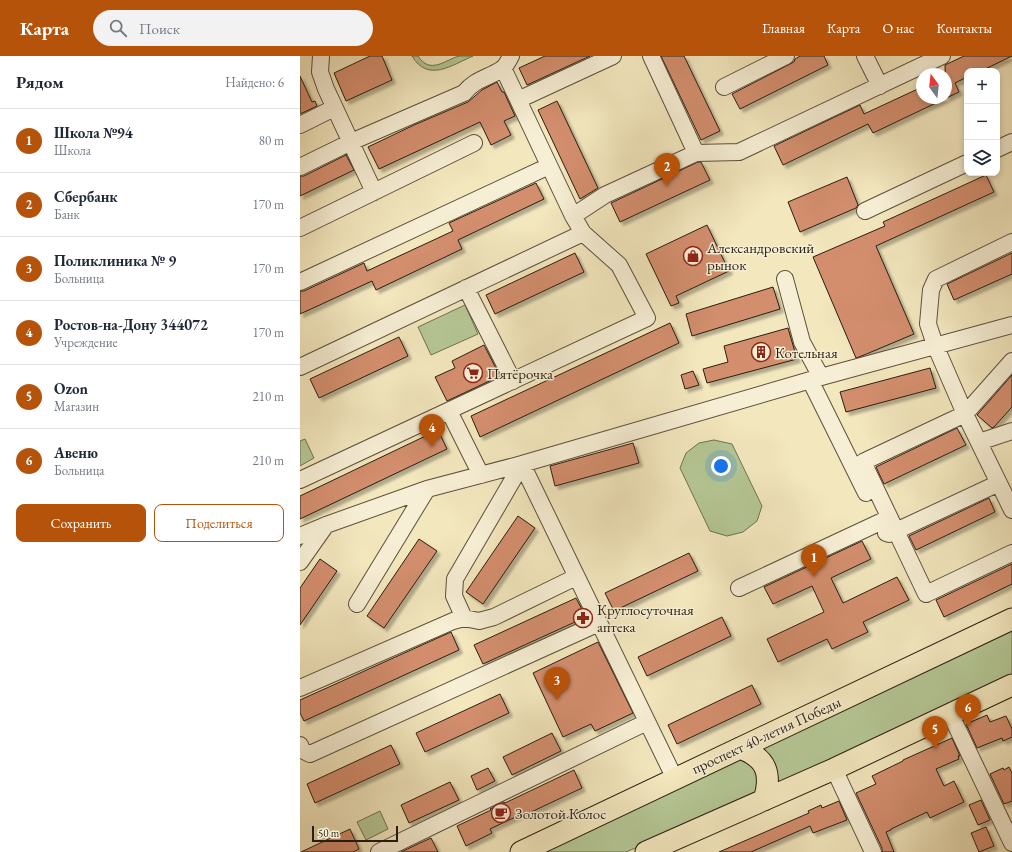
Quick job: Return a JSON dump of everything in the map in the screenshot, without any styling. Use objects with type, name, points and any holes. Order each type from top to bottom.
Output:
[{"type":"main road","name":"проспект 40-летия Победы","points":[[525,851],[1012,619]]},
{"type":"main road","points":[[646,852],[834,769],[1012,685]]},
{"type":"main road","points":[[740,748],[747,750],[754,755],[765,767],[768,776],[768,784],[764,800]]},
{"type":"street","points":[[321,56],[320,72],[326,89],[374,192]]},
{"type":"street","points":[[518,100],[613,56]]},
{"type":"street","points":[[651,56],[696,153]]},
{"type":"street","points":[[724,86],[786,56]]},
{"type":"street","points":[[865,56],[880,86]]},
{"type":"street","points":[[573,216],[605,195],[696,153],[739,152],[942,56]]},
{"type":"street","points":[[300,167],[351,142],[464,93],[469,87],[507,62],[518,100],[573,216],[583,233],[619,265],[647,318],[300,480]]},
{"type":"street","points":[[300,125],[334,108]]},
{"type":"street","points":[[1000,148],[1012,142]]},
{"type":"street","points":[[300,228],[474,143]]},
{"type":"street","points":[[865,211],[964,164]]},
{"type":"street","points":[[300,282],[549,166]]},
{"type":"street","points":[[300,367],[583,233]]},
{"type":"street","points":[[1012,242],[936,279],[932,290],[928,324],[935,346],[965,414],[1012,510]]},
{"type":"street","points":[[785,280],[802,342],[816,379],[888,524],[926,594],[1012,553]]},
{"type":"street","points":[[466,288],[513,381]]},
{"type":"street","points":[[300,536],[326,525],[427,489],[522,464],[816,379],[1012,325]]},
{"type":"street","points":[[888,524],[863,462],[965,414],[1012,361]]},
{"type":"street","points":[[449,411],[481,474]]},
{"type":"street","points":[[978,442],[1012,431]]},
{"type":"street","points":[[522,464],[674,779]]},
{"type":"street","points":[[464,618],[454,596],[456,579],[522,464]]},
{"type":"street","points":[[739,588],[888,524],[999,483]]},
{"type":"street","points":[[357,604],[427,489]]},
{"type":"street","points":[[300,562],[326,525]]},
{"type":"street","points":[[300,688],[453,620],[464,618],[479,621],[494,617],[576,577]]},
{"type":"street","points":[[300,744],[302,750],[310,754],[599,624]]},
{"type":"street","points":[[950,713],[1012,843]]},
{"type":"street","points":[[379,852],[647,722]]},
{"type":"street","points":[[834,769],[873,852]]},
{"type":"green space","points":[[412,56],[418,56],[428,65],[438,65],[459,56],[473,56],[441,70],[433,70],[425,69],[418,64]]},
{"type":"green space","points":[[465,305],[478,334],[431,355],[418,327]]},
{"type":"green space","points":[[305,439],[314,458],[300,466],[300,441]]},
{"type":"green space","points":[[714,440],[732,444],[762,506],[757,521],[743,532],[727,536],[710,531],[680,468],[686,453],[699,443]]},
{"type":"green space","points":[[1012,629],[1012,674],[771,789],[760,750]]},
{"type":"green space","points":[[748,759],[756,763],[761,794],[626,852],[542,852],[738,760]]},
{"type":"green space","points":[[380,811],[388,829],[366,840],[357,822]]},
{"type":"building","points":[[370,56],[382,56],[392,80],[346,101],[334,73]]},
{"type":"building","points":[[545,56],[590,56],[527,85],[519,68]]},
{"type":"building","points":[[661,56],[684,56],[720,131],[701,140]]},
{"type":"building","points":[[800,56],[824,56],[828,65],[740,109],[732,94],[794,62],[795,59]]},
{"type":"building","points":[[964,56],[1012,56],[987,68],[964,68],[964,78],[955,83],[959,92],[952,95],[952,68],[945,68],[945,65]]},
{"type":"building","points":[[300,76],[312,102],[315,101],[317,106],[300,114]]},
{"type":"building","points":[[497,82],[502,92],[504,92],[515,116],[504,121],[511,135],[491,145],[480,122],[379,169],[368,147],[468,102],[482,90]]},
{"type":"building","points":[[916,90],[916,104],[934,104],[873,133],[868,124],[783,165],[774,146],[860,105],[864,114]]},
{"type":"building","points":[[557,101],[598,188],[580,199],[538,110]]},
{"type":"building","points":[[346,155],[354,170],[300,196],[300,176],[304,176]]},
{"type":"building","points":[[698,162],[701,162],[710,180],[620,222],[611,203]]},
{"type":"building","points":[[984,176],[986,176],[994,192],[876,246],[914,334],[856,358],[813,257],[885,226],[883,222]]},
{"type":"building","points":[[847,177],[858,205],[856,208],[800,232],[788,202]]},
{"type":"building","points":[[536,183],[544,199],[458,240],[462,249],[376,290],[372,281],[300,314],[300,291],[304,291],[364,263],[367,271],[453,231],[449,223]]},
{"type":"building","points":[[707,225],[729,271],[676,296],[679,303],[671,306],[646,254]]},
{"type":"building","points":[[575,253],[584,272],[495,314],[486,295]]},
{"type":"building","points":[[1012,253],[1012,274],[954,300],[947,284]]},
{"type":"building","points":[[773,287],[780,309],[692,336],[686,314]]},
{"type":"building","points":[[670,323],[679,343],[480,437],[471,416]]},
{"type":"building","name":"Котельная","points":[[788,328],[797,359],[707,383],[703,369],[728,362],[724,346]]},
{"type":"building","points":[[399,337],[408,356],[319,398],[310,379]]},
{"type":"building","name":"Пятёрочка","points":[[484,345],[500,376],[447,401],[435,377],[455,368],[452,361]]},
{"type":"building","points":[[930,368],[936,388],[846,412],[840,392]]},
{"type":"building","points":[[693,371],[699,385],[685,389],[681,375]]},
{"type":"building","points":[[1012,375],[1012,407],[992,428],[977,415]]},
{"type":"building","points":[[957,428],[966,445],[884,484],[876,467]]},
{"type":"building","points":[[438,430],[447,449],[300,519],[300,496]]},
{"type":"building","points":[[633,443],[639,463],[555,486],[550,466]]},
{"type":"building","points":[[989,498],[995,512],[916,550],[909,536]]},
{"type":"building","points":[[518,516],[535,528],[483,604],[466,592]]},
{"type":"building","points":[[419,539],[437,551],[384,628],[367,616]]},
{"type":"building","points":[[862,541],[871,559],[831,578],[843,603],[897,577],[909,600],[863,622],[868,632],[832,649],[827,639],[778,662],[767,639],[824,612],[812,586],[773,604],[764,587]]},
{"type":"building","points":[[689,553],[698,571],[614,611],[605,593]]},
{"type":"building","points":[[320,559],[337,571],[300,625],[300,588]]},
{"type":"building","points":[[1012,564],[1012,584],[944,617],[936,600]]},
{"type":"building","points":[[576,598],[586,617],[483,664],[474,645]]},
{"type":"building","points":[[722,617],[731,636],[647,676],[638,657]]},
{"type":"building","points":[[451,632],[459,650],[304,721],[300,713],[300,700]]},
{"type":"building","points":[[598,642],[633,713],[595,731],[591,724],[563,737],[533,673]]},
{"type":"building","points":[[752,685],[761,704],[677,744],[668,725]]},
{"type":"building","points":[[500,694],[509,713],[425,752],[416,733]]},
{"type":"building","points":[[987,715],[990,722],[1006,716],[1012,729],[1012,737],[1003,741],[1002,738],[977,748],[966,724]]},
{"type":"building","points":[[552,733],[561,751],[512,775],[503,757]]},
{"type":"building","points":[[952,738],[960,756],[958,756],[959,759],[936,769],[944,786],[954,781],[964,802],[930,818],[927,812],[886,832],[894,852],[882,852],[882,848],[856,793],[876,784],[872,776]]},
{"type":"building","points":[[391,745],[400,764],[315,803],[307,784]]},
{"type":"building","points":[[1009,767],[1012,773],[1012,801],[1004,804],[990,774]]},
{"type":"building","points":[[488,768],[495,781],[477,790],[471,776]]},
{"type":"building","points":[[574,770],[582,788],[527,814],[526,812],[490,829],[492,833],[466,846],[457,826],[491,810],[490,809],[504,802],[505,803]]},
{"type":"building","points":[[450,782],[459,800],[409,823],[401,805]]},
{"type":"building","points":[[981,800],[990,820],[978,825],[969,805]]},
{"type":"building","points":[[839,801],[847,820],[813,833],[810,826],[751,852],[719,852],[809,813],[808,811],[821,805],[822,808]]},
{"type":"building","points":[[986,827],[994,846],[979,852],[971,833]]},
{"type":"building","points":[[350,829],[359,849],[353,852],[301,852]]},
{"type":"building","points":[[431,838],[438,852],[401,852],[420,843]]},
{"type":"place","name":"Сбербанк","points":[[667,186]]},
{"type":"place","name":"Александровский рынок","points":[[693,256]]},
{"type":"place","name":"Котельная","points":[[761,352]]},
{"type":"place","name":"Пятёрочка","points":[[473,373]]},
{"type":"place","name":"Ростов-на-Дону 344072","points":[[432,447]]},
{"type":"place","name":"Школа №94","points":[[814,577]]},
{"type":"place","name":"Круглосуточная аптека","points":[[583,618]]},
{"type":"place","name":"Поликлиника № 9","points":[[557,700]]},
{"type":"place","name":"Авеню","points":[[968,727]]},
{"type":"place","name":"Ozon","points":[[935,749]]},
{"type":"place","name":"Золотой Колос","points":[[501,813]]}]
